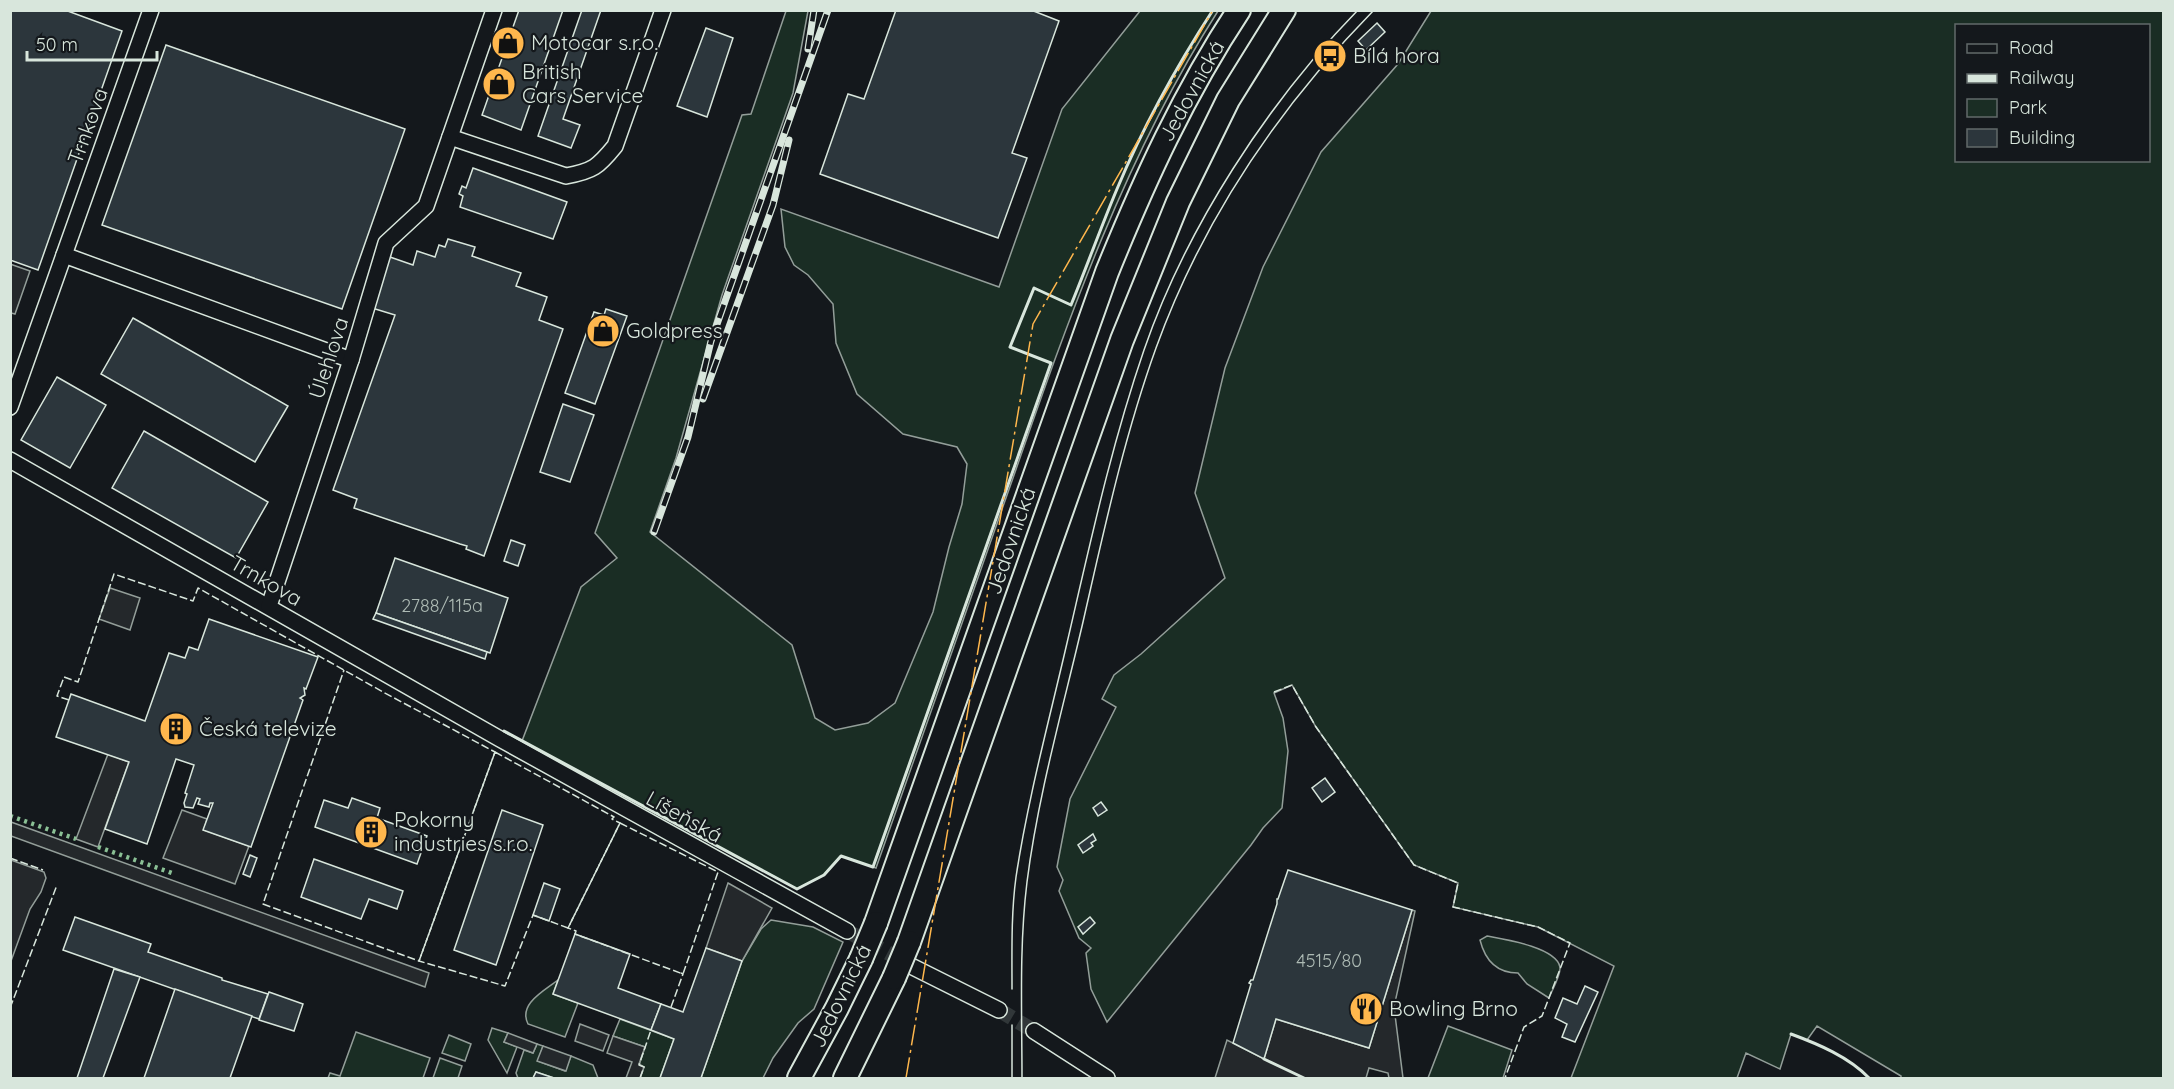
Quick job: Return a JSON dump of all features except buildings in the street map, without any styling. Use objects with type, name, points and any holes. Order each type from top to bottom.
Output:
[{"type":"main road","name":"Jedovnická","points":[[799,1078],[832,1018],[876,923],[1107,272],[1139,193],[1193,84],[1239,10]]},
{"type":"main road","name":"Jedovnická","points":[[845,1078],[903,972],[909,942],[1135,308],[1178,202],[1228,100],[1284,10]]},
{"type":"street","name":"Trnkova","points":[[10,407],[151,10]]},
{"type":"street","name":"Úlehlova","points":[[269,606],[351,360],[386,243],[426,206],[494,10]]},
{"type":"street","points":[[450,137],[566,176],[586,172],[601,163],[615,146],[663,10]]},
{"type":"street","points":[[64,255],[351,360]]},
{"type":"street","name":"Trnkova","points":[[10,460],[500,740]]},
{"type":"street","name":"Líšeňská","points":[[500,740],[847,932]]},
{"type":"street","points":[[903,972],[999,1010]]},
{"type":"street","points":[[1034,1031],[1107,1078]]},
{"type":"green space","points":[[786,11],[808,11],[793,93],[722,295],[676,458],[650,532],[792,645],[815,718],[835,730],[868,723],[895,703],[933,612],[962,504],[967,464],[957,447],[903,434],[857,394],[836,343],[833,304],[808,275],[794,265],[785,247],[781,209],[999,287],[1062,109],[1140,11],[1218,11],[1155,122],[1127,180],[1078,297],[876,868],[841,856],[824,875],[797,889],[522,741],[581,587],[617,558],[595,533],[742,115],[751,114]]},
{"type":"green space","points":[[1431,11],[2163,11],[2163,1078],[1901,1078],[1817,1026],[1807,1040],[1791,1034],[1780,1069],[1746,1053],[1737,1078],[1571,1078],[1614,966],[1538,927],[1453,907],[1458,883],[1414,865],[1316,727],[1292,685],[1274,693],[1283,718],[1288,751],[1282,808],[1263,828],[1107,1022],[1091,989],[1086,953],[1091,948],[1079,938],[1059,891],[1063,880],[1057,867],[1070,799],[1116,707],[1102,699],[1114,675],[1141,654],[1225,578],[1195,493],[1225,368],[1263,267],[1321,152],[1398,64]]},
{"type":"green space","points":[[771,920],[813,927],[843,942],[814,1009],[798,1023],[773,1058],[763,1078],[701,1078],[742,961],[761,929]]},
{"type":"green space","points":[[1487,936],[1528,945],[1549,954],[1556,960],[1560,970],[1549,998],[1527,984],[1518,973],[1504,971],[1493,964],[1485,954],[1480,940]]},
{"type":"green space","points":[[558,980],[553,994],[578,1003],[565,1037],[528,1024],[526,1017],[529,1004]]},
{"type":"green space","points":[[620,1019],[674,1039],[660,1078],[640,1078],[644,1067],[639,1065],[645,1047],[613,1036]]},
{"type":"green space","points":[[1448,1026],[1512,1050],[1503,1078],[1428,1078]]},
{"type":"green space","points":[[492,1028],[508,1033],[504,1042],[517,1047],[507,1073],[488,1040]]},
{"type":"green space","points":[[356,1032],[430,1058],[423,1078],[328,1078],[330,1073],[340,1076]]},
{"type":"green space","points":[[449,1035],[471,1044],[465,1061],[442,1053]]},
{"type":"green space","points":[[537,1044],[543,1046],[538,1061],[565,1071],[571,1056],[593,1065],[598,1078],[554,1078],[536,1072],[533,1078],[518,1078],[516,1073],[524,1050],[533,1053]]},
{"type":"green space","points":[[440,1058],[462,1066],[458,1078],[433,1078]]},
{"type":"shaded area","points":[[10,264],[30,271],[15,314],[11,313]]},
{"type":"shaded area","points":[[110,588],[140,598],[130,630],[99,619]]},
{"type":"shaded area","points":[[108,754],[129,762],[98,847],[76,839]]},
{"type":"shaded area","points":[[182,810],[207,819],[204,830],[249,846],[235,884],[163,858]]},
{"type":"shaded area","points":[[11,822],[429,973],[425,987],[11,836]]},
{"type":"shaded area","points":[[11,860],[44,872],[46,878],[41,892],[30,909],[11,961]]},
{"type":"shaded area","points":[[728,883],[772,908],[742,961],[706,948]]},
{"type":"shaded area","points":[[1412,910],[1415,911],[1394,1007],[1403,1078],[1389,1078],[1388,1073],[1369,1068],[1366,1078],[1215,1078],[1227,1040],[1264,1059],[1276,1019],[1369,1048]]},
{"type":"shaded area","points":[[580,1024],[609,1035],[603,1051],[575,1041]]},
{"type":"shaded area","points":[[508,1033],[537,1044],[533,1053],[504,1042]]},
{"type":"shaded area","points":[[613,1036],[645,1047],[639,1064],[644,1067],[640,1078],[626,1078],[632,1062],[607,1053]]},
{"type":"shaded area","points":[[543,1046],[571,1056],[566,1071],[537,1061]]},
{"type":"tunnel","points":[[847,931],[909,964]]},
{"type":"tunnel","points":[[999,1010],[1034,1031]]},
{"type":"tram line","points":[[1012,989],[1014,891],[1026,818],[1102,495],[1121,422],[1144,350],[1182,258],[1233,169],[1292,85],[1358,10]]},
{"type":"tram line","points":[[1022,1078],[1023,931],[1032,849],[1052,752],[1107,518],[1124,450],[1156,348],[1196,255],[1247,168],[1275,126],[1306,86],[1374,10]]},
{"type":"tram line","points":[[1012,1025],[1012,1078]]},
{"type":"railway","points":[[808,49],[814,10]]},
{"type":"railway","points":[[654,532],[688,437],[711,341],[828,10]]},
{"type":"railway","points":[[703,399],[773,205],[789,140]]},
{"type":"hedge","points":[[10,816],[76,839]]},
{"type":"hedge","points":[[98,847],[172,873]]},
{"type":"fence","points":[[69,700],[57,696],[64,677],[78,682],[114,574],[193,601],[198,588],[495,752],[419,961],[263,904],[344,670]]},
{"type":"fence","points":[[1274,692],[1292,685],[1316,727],[1414,865],[1458,883],[1453,907],[1538,927],[1570,943],[1542,1016],[1524,1027],[1505,1078]]},
{"type":"fence","points":[[495,752],[614,817],[612,819],[620,823],[568,928],[533,915],[505,986],[419,961],[495,752]]},
{"type":"fence","points":[[620,823],[718,872],[683,974],[575,934],[576,931],[568,928],[620,823]]},
{"type":"fence","points":[[10,858],[43,870]]},
{"type":"fence","points":[[10,1008],[57,885]]},
{"type":"fence","points":[[671,1007],[683,974],[681,973]]},
{"type":"fence","points":[[640,1078],[644,1067],[639,1065],[651,1030]]},
{"type":"wall","points":[[504,731],[797,889],[824,875],[841,856],[873,867],[1051,363],[1010,347],[1034,288],[1071,305],[1111,203],[1149,120],[1173,75],[1213,10]]},
{"type":"wall","points":[[1791,1034],[1843,1057],[1869,1078]]},
{"type":"wall","points":[[1264,1059],[1304,1078]]},
{"type":"power","points":[[906,1078],[1033,324],[1213,10]]},
{"type":"place","name":"Motocar s.r.o.","points":[[508,43]]},
{"type":"place","name":"Bílá hora","points":[[1330,56]]},
{"type":"place","name":"British Cars Service","points":[[499,84]]},
{"type":"place","name":"Goldpress","points":[[603,331]]},
{"type":"place","name":"Česká televize","points":[[176,729]]},
{"type":"place","name":"Pokorny industries s.r.o.","points":[[371,832]]},
{"type":"place","name":"Bowling Brno","points":[[1366,1009]]}]
